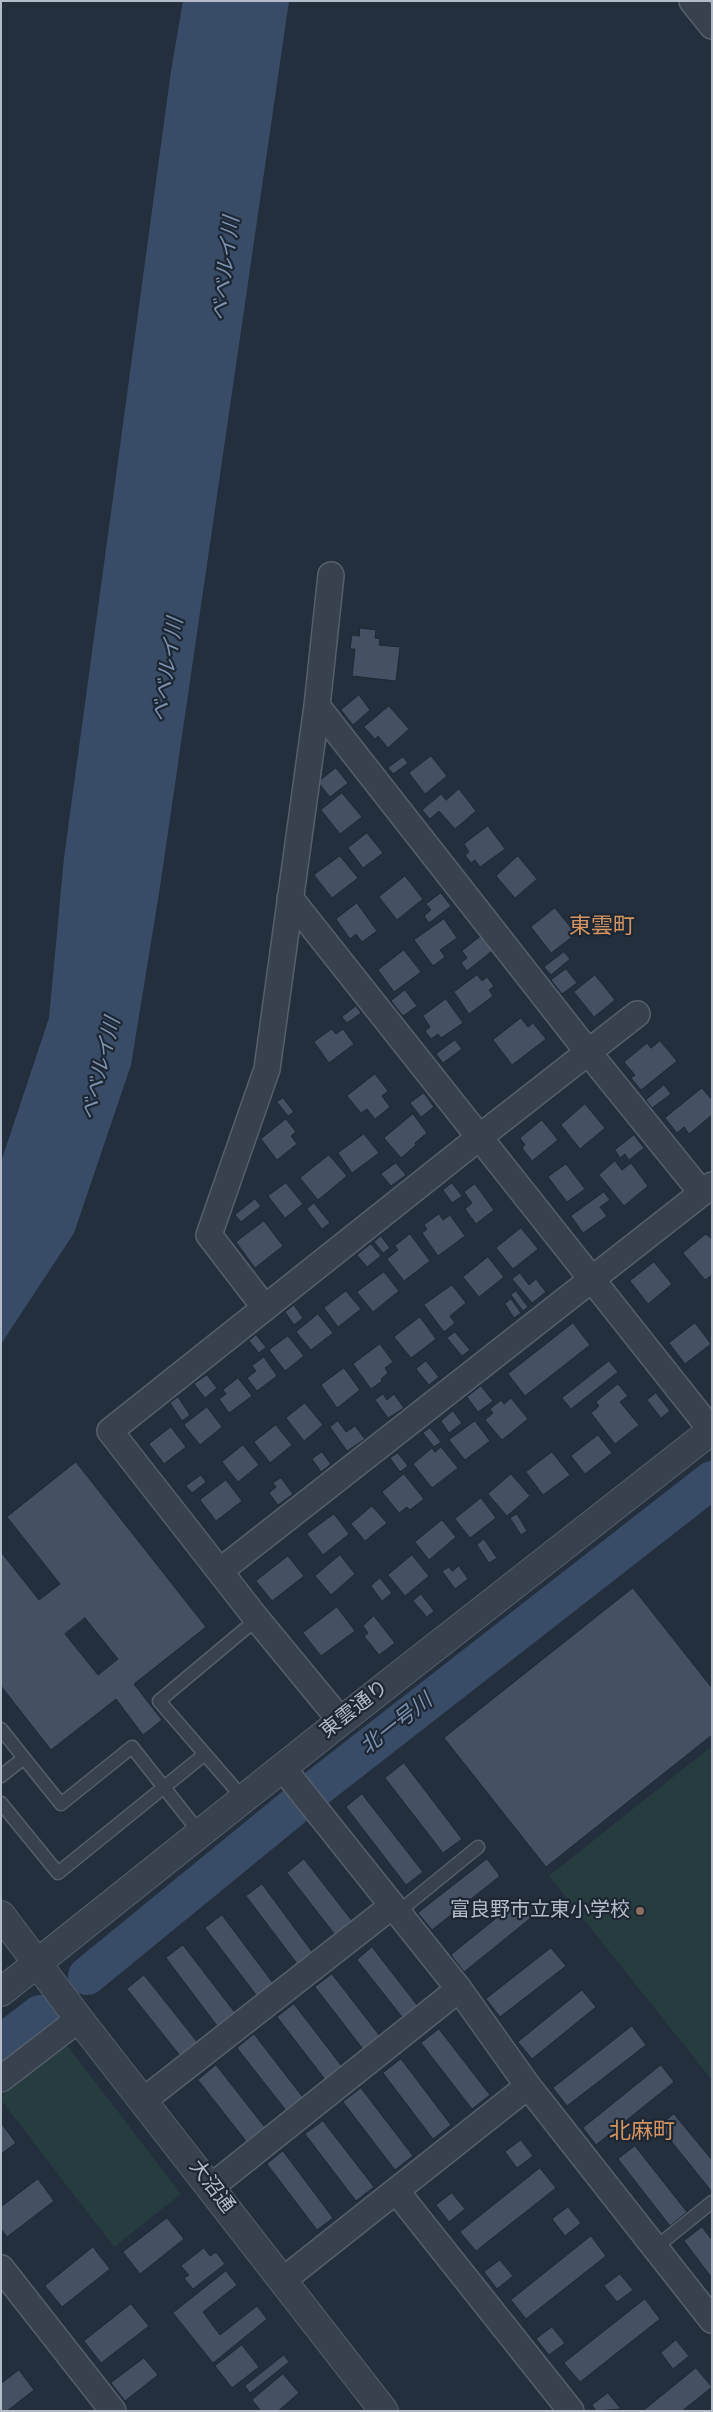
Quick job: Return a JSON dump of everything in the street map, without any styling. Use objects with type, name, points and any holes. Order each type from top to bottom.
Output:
[{"type":"street","points":[[692,1],[712,26]]},
{"type":"street","points":[[265,1308],[209,1235],[267,1069],[317,706],[332,575]]},
{"type":"street","points":[[220,1571],[707,1189],[588,1052],[317,706]]},
{"type":"street","points":[[290,898],[712,1431]]},
{"type":"street","points":[[340,1721],[257,1619],[110,1431],[480,1136],[637,1014]]},
{"type":"street","name":"東雲通り","points":[[1,1992],[340,1721],[712,1431]]},
{"type":"street","points":[[282,1768],[459,1990],[528,2086],[712,2320]]},
{"type":"street","points":[[144,2100],[394,1909]]},
{"type":"street","name":"大沼通","points":[[1,1915],[79,2019],[144,2100],[384,2411]]},
{"type":"street","points":[[211,2187],[459,1990]]},
{"type":"street","points":[[1,2079],[79,2019]]},
{"type":"street","points":[[282,2281],[397,2192],[528,2086]]},
{"type":"street","points":[[397,2192],[571,2411]]},
{"type":"street","points":[[1,2268],[113,2411]]},
{"type":"lane","points":[[243,1798],[159,1701],[257,1619]]},
{"type":"lane","points":[[1,1729],[61,1804],[132,1747],[200,1832]]},
{"type":"lane","points":[[1,1803],[58,1873],[205,1754]]},
{"type":"lane","points":[[1,1776],[24,1758]]},
{"type":"lane","points":[[394,1909],[478,1847]]},
{"type":"lane","points":[[655,2248],[712,2202]]},
{"type":"green space","points":[[712,1746],[712,2080],[549,1876]]},
{"type":"green space","points":[[66,2044],[181,2194],[114,2247],[1,2100],[1,2096]]},
{"type":"water","name":"ベベルイ川","points":[[183,1],[289,1],[160,887],[131,1065],[74,1233],[1,1344],[1,1162],[49,1018],[64,858],[171,71]]},
{"type":"building","points":[[360,628],[376,630],[375,638],[380,639],[379,645],[400,647],[396,681],[352,676],[355,649],[350,649],[352,635],[359,636]]},
{"type":"building","points":[[359,695],[370,710],[353,725],[341,710]]},
{"type":"building","points":[[389,706],[409,729],[388,748],[378,736],[375,739],[364,727]]},
{"type":"building","points":[[431,756],[447,776],[425,794],[409,773]]},
{"type":"building","points":[[403,757],[408,763],[393,774],[388,768]]},
{"type":"building","points":[[336,768],[348,783],[330,797],[318,782]]},
{"type":"building","points":[[459,789],[476,811],[455,829],[439,811],[430,819],[422,810],[441,794],[446,800]]},
{"type":"building","points":[[342,793],[362,817],[340,834],[321,810]]},
{"type":"building","points":[[488,826],[505,849],[480,867],[475,860],[471,863],[465,855],[469,852],[464,844]]},
{"type":"building","points":[[367,833],[383,853],[363,868],[348,848]]},
{"type":"building","points":[[340,856],[358,878],[332,898],[314,875]]},
{"type":"building","points":[[518,856],[537,879],[515,898],[496,876]]},
{"type":"building","points":[[405,876],[423,899],[397,920],[379,897]]},
{"type":"building","points":[[441,893],[451,906],[429,923],[424,916],[431,910],[426,904]]},
{"type":"building","points":[[357,903],[377,931],[362,942],[356,934],[350,939],[336,919]]},
{"type":"building","points":[[555,908],[576,934],[551,953],[531,927]]},
{"type":"building","points":[[444,919],[457,938],[440,950],[445,957],[433,966],[414,940]]},
{"type":"building","points":[[481,936],[492,951],[467,971],[461,963],[467,958],[462,951]]},
{"type":"building","points":[[404,950],[421,972],[394,992],[378,970]]},
{"type":"building","points":[[564,952],[570,959],[551,975],[544,967]]},
{"type":"building","points":[[566,969],[577,983],[562,994],[551,980]]},
{"type":"building","points":[[477,975],[482,981],[487,977],[494,986],[489,990],[493,996],[469,1014],[454,992]]},
{"type":"building","points":[[595,975],[615,1000],[594,1017],[574,992]]},
{"type":"building","points":[[405,990],[417,1006],[403,1016],[391,1001]]},
{"type":"building","points":[[446,999],[463,1023],[441,1038],[438,1034],[431,1039],[425,1031],[430,1027],[423,1016]]},
{"type":"building","points":[[356,1006],[361,1013],[347,1023],[342,1017]]},
{"type":"building","points":[[521,1018],[528,1027],[533,1023],[546,1039],[512,1065],[493,1040]]},
{"type":"building","points":[[332,1029],[336,1034],[343,1029],[354,1044],[329,1063],[314,1042]]},
{"type":"building","points":[[455,1040],[462,1049],[443,1063],[436,1054]]},
{"type":"building","points":[[660,1041],[677,1061],[641,1090],[631,1078],[635,1075],[624,1062],[647,1043],[651,1048]]},
{"type":"building","points":[[375,1074],[388,1091],[382,1096],[390,1107],[375,1119],[367,1109],[361,1113],[347,1096]]},
{"type":"building","points":[[664,1085],[671,1094],[652,1108],[646,1100]]},
{"type":"building","points":[[702,1088],[712,1100],[712,1115],[689,1134],[684,1127],[677,1133],[665,1118]]},
{"type":"building","points":[[424,1093],[434,1107],[421,1117],[410,1103]]},
{"type":"building","points":[[283,1098],[294,1112],[288,1116],[277,1102]]},
{"type":"building","points":[[585,1104],[605,1128],[580,1149],[561,1125]]},
{"type":"building","points":[[413,1114],[427,1133],[401,1158],[384,1138]]},
{"type":"building","points":[[286,1119],[296,1132],[291,1136],[297,1144],[277,1160],[261,1139]]},
{"type":"building","points":[[542,1120],[558,1140],[532,1161],[522,1148],[525,1145],[520,1138]]},
{"type":"building","points":[[364,1134],[379,1153],[352,1173],[338,1153]]},
{"type":"building","points":[[634,1135],[644,1148],[629,1160],[625,1154],[620,1158],[615,1150]]},
{"type":"building","points":[[329,1155],[347,1176],[318,1200],[300,1178]]},
{"type":"building","points":[[615,1161],[622,1170],[631,1163],[648,1186],[624,1206],[599,1175]]},
{"type":"building","points":[[396,1163],[406,1175],[391,1186],[381,1174]]},
{"type":"building","points":[[566,1164],[585,1189],[567,1202],[548,1177]]},
{"type":"building","points":[[286,1183],[303,1204],[285,1218],[268,1196]]},
{"type":"building","points":[[452,1183],[462,1196],[452,1203],[443,1190]]},
{"type":"building","points":[[475,1184],[494,1210],[476,1224],[465,1209],[472,1203],[464,1192]]},
{"type":"building","points":[[604,1192],[610,1200],[600,1207],[607,1216],[583,1233],[571,1216]]},
{"type":"building","points":[[255,1199],[261,1206],[241,1222],[235,1215]]},
{"type":"building","points":[[314,1203],[330,1223],[322,1229],[307,1209]]},
{"type":"building","points":[[439,1214],[443,1220],[450,1215],[465,1236],[438,1256],[422,1233],[427,1229],[424,1225]]},
{"type":"building","points":[[264,1221],[283,1246],[255,1268],[236,1242]]},
{"type":"building","points":[[521,1228],[538,1249],[513,1269],[496,1248]]},
{"type":"building","points":[[410,1234],[430,1261],[404,1281],[387,1259],[398,1250],[395,1246]]},
{"type":"building","points":[[706,1234],[712,1239],[712,1275],[705,1280],[683,1253]]},
{"type":"building","points":[[381,1236],[390,1248],[383,1253],[374,1242]]},
{"type":"building","points":[[371,1244],[381,1256],[367,1267],[357,1255]]},
{"type":"building","points":[[488,1257],[504,1277],[479,1297],[463,1277]]},
{"type":"building","points":[[654,1262],[672,1284],[648,1304],[630,1281]]},
{"type":"building","points":[[384,1272],[399,1291],[373,1312],[357,1292]]},
{"type":"building","points":[[520,1273],[529,1285],[536,1279],[546,1292],[532,1303],[512,1279]]},
{"type":"building","points":[[452,1285],[466,1303],[450,1316],[455,1323],[444,1332],[424,1305]]},
{"type":"building","points":[[346,1291],[361,1309],[338,1327],[324,1308]]},
{"type":"building","points":[[516,1291],[528,1307],[523,1311],[511,1295]]},
{"type":"building","points":[[511,1299],[521,1313],[514,1318],[505,1304]]},
{"type":"building","points":[[294,1305],[303,1318],[294,1325],[285,1312]]},
{"type":"building","points":[[318,1314],[333,1333],[311,1350],[296,1332]]},
{"type":"building","points":[[420,1317],[436,1339],[411,1358],[394,1337]]},
{"type":"building","points":[[573,1323],[590,1345],[525,1396],[508,1374]]},
{"type":"building","points":[[695,1323],[711,1344],[685,1364],[669,1343]]},
{"type":"building","points":[[455,1332],[470,1350],[462,1356],[447,1338]]},
{"type":"building","points":[[256,1335],[266,1347],[259,1353],[249,1341]]},
{"type":"building","points":[[288,1336],[304,1356],[285,1371],[269,1350]]},
{"type":"building","points":[[380,1344],[393,1362],[385,1368],[388,1373],[381,1379],[382,1381],[371,1389],[353,1364]]},
{"type":"building","points":[[264,1357],[277,1376],[257,1391],[247,1378],[256,1371],[252,1366]]},
{"type":"building","points":[[426,1361],[439,1377],[429,1385],[416,1369]]},
{"type":"building","points":[[609,1361],[618,1372],[571,1409],[562,1398]]},
{"type":"building","points":[[344,1368],[360,1390],[337,1408],[321,1385]]},
{"type":"building","points":[[207,1375],[217,1388],[205,1398],[194,1384]]},
{"type":"building","points":[[238,1378],[252,1396],[229,1413],[219,1399],[226,1394],[223,1390]]},
{"type":"building","points":[[618,1384],[628,1396],[620,1402],[639,1425],[615,1444],[591,1413],[599,1406],[596,1402]]},
{"type":"building","points":[[481,1386],[493,1401],[478,1412],[467,1397]]},
{"type":"building","points":[[656,1393],[670,1411],[661,1418],[647,1400]]},
{"type":"building","points":[[383,1394],[387,1400],[394,1394],[404,1408],[388,1418],[375,1400]]},
{"type":"building","points":[[178,1397],[190,1415],[182,1421],[170,1403]]},
{"type":"building","points":[[511,1398],[528,1419],[502,1440],[485,1420],[493,1413],[490,1409],[501,1400],[504,1404]]},
{"type":"building","points":[[305,1403],[323,1425],[304,1441],[286,1418]]},
{"type":"building","points":[[207,1407],[222,1427],[200,1445],[184,1425]]},
{"type":"building","points":[[453,1411],[462,1423],[449,1433],[441,1421]]},
{"type":"building","points":[[338,1421],[346,1432],[355,1426],[365,1439],[347,1451],[330,1427]]},
{"type":"building","points":[[475,1421],[490,1441],[465,1460],[449,1440]]},
{"type":"building","points":[[276,1425],[292,1445],[270,1463],[254,1442]]},
{"type":"building","points":[[171,1427],[186,1447],[164,1464],[149,1444]]},
{"type":"building","points":[[430,1428],[441,1442],[434,1447],[423,1433]]},
{"type":"building","points":[[598,1435],[612,1453],[585,1474],[571,1456]]},
{"type":"building","points":[[243,1445],[259,1465],[238,1482],[222,1462]]},
{"type":"building","points":[[441,1447],[458,1468],[432,1488],[413,1464],[432,1448],[435,1452]]},
{"type":"building","points":[[322,1452],[331,1464],[321,1472],[312,1459]]},
{"type":"building","points":[[552,1452],[570,1475],[543,1495],[526,1472]]},
{"type":"building","points":[[398,1453],[408,1466],[400,1472],[390,1458]]},
{"type":"building","points":[[76,1462],[206,1627],[134,1684],[162,1720],[143,1735],[116,1699],[51,1750],[1,1686],[1,1552],[39,1600],[60,1584],[7,1517]],"holes":[[[85,1618],[118,1659],[98,1675],[65,1634]]]},
{"type":"building","points":[[404,1474],[424,1499],[410,1510],[407,1507],[399,1513],[382,1492]]},
{"type":"building","points":[[511,1474],[530,1496],[507,1516],[488,1494]]},
{"type":"building","points":[[201,1475],[206,1482],[192,1493],[186,1486]]},
{"type":"building","points":[[281,1478],[293,1494],[278,1505],[269,1493],[276,1487],[273,1483]]},
{"type":"building","points":[[226,1480],[242,1501],[216,1521],[200,1500]]},
{"type":"building","points":[[481,1498],[496,1518],[470,1538],[455,1519]]},
{"type":"building","points":[[372,1506],[387,1523],[365,1541],[351,1524]]},
{"type":"building","points":[[334,1514],[349,1534],[323,1555],[307,1534]]},
{"type":"building","points":[[517,1514],[527,1531],[521,1535],[510,1518]]},
{"type":"building","points":[[442,1520],[456,1537],[429,1560],[415,1542]]},
{"type":"building","points":[[484,1539],[497,1558],[489,1563],[477,1545]]},
{"type":"building","points":[[340,1555],[355,1574],[331,1595],[315,1576]]},
{"type":"building","points":[[412,1555],[429,1576],[405,1596],[388,1575]]},
{"type":"building","points":[[288,1556],[304,1576],[272,1601],[256,1581]]},
{"type":"building","points":[[459,1566],[468,1579],[455,1589],[442,1571],[449,1567],[452,1571]]},
{"type":"building","points":[[380,1578],[392,1593],[382,1601],[371,1586]]},
{"type":"building","points":[[633,1588],[712,1688],[712,1735],[546,1867],[444,1738]]},
{"type":"building","points":[[421,1594],[434,1611],[427,1617],[413,1601]]},
{"type":"building","points":[[337,1607],[355,1631],[321,1656],[303,1633]]},
{"type":"building","points":[[374,1616],[395,1643],[379,1655],[364,1636],[368,1633],[363,1626]]},
{"type":"building","points":[[404,1763],[462,1839],[443,1853],[385,1778]]},
{"type":"building","points":[[362,1794],[423,1872],[406,1885],[346,1807]]},
{"type":"building","points":[[304,1859],[353,1922],[336,1936],[287,1873]]},
{"type":"building","points":[[487,1859],[500,1876],[432,1930],[418,1913]]},
{"type":"building","points":[[262,1884],[313,1953],[298,1965],[246,1896]]},
{"type":"building","points":[[519,1900],[532,1917],[464,1972],[451,1955]]},
{"type":"building","points":[[222,1915],[273,1983],[257,1996],[205,1928]]},
{"type":"building","points":[[183,1945],[236,2014],[218,2027],[166,1958]]},
{"type":"building","points":[[372,1947],[421,2010],[406,2022],[357,1960]]},
{"type":"building","points":[[551,1948],[566,1966],[500,2017],[486,1999]]},
{"type":"building","points":[[332,1974],[383,2040],[366,2053],[315,1987]]},
{"type":"building","points":[[144,1975],[198,2043],[181,2057],[127,1989]]},
{"type":"building","points":[[582,1990],[596,2007],[532,2059],[518,2042]]},
{"type":"building","points":[[294,2004],[344,2069],[327,2082],[277,2017]]},
{"type":"building","points":[[632,2026],[646,2045],[567,2106],[553,2088]]},
{"type":"building","points":[[439,2029],[490,2095],[472,2109],[421,2043]]},
{"type":"building","points":[[254,2034],[305,2100],[288,2113],[237,2048]]},
{"type":"building","points":[[401,2059],[451,2125],[433,2139],[383,2073]]},
{"type":"building","points":[[216,2065],[267,2130],[249,2145],[198,2080]]},
{"type":"building","points":[[661,2065],[674,2082],[596,2145],[583,2128]]},
{"type":"building","points":[[361,2088],[413,2156],[395,2170],[343,2102]]},
{"type":"building","points":[[674,2114],[712,2160],[712,2192],[659,2126]]},
{"type":"building","points":[[323,2121],[374,2187],[356,2201],[305,2134]]},
{"type":"building","points":[[1,2123],[16,2143],[1,2154]]},
{"type":"building","points":[[521,2140],[533,2156],[517,2168],[505,2152]]},
{"type":"building","points":[[635,2146],[687,2212],[670,2226],[618,2159]]},
{"type":"building","points":[[283,2151],[333,2218],[317,2230],[267,2164]]},
{"type":"building","points":[[540,2168],[556,2188],[476,2251],[460,2232]]},
{"type":"building","points":[[38,2179],[54,2201],[7,2237],[1,2229],[1,2207]]},
{"type":"building","points":[[452,2193],[465,2209],[449,2222],[436,2205]]},
{"type":"building","points":[[568,2207],[581,2223],[565,2236],[552,2219]]},
{"type":"building","points":[[167,2218],[184,2239],[140,2274],[123,2252]]},
{"type":"building","points":[[702,2227],[712,2240],[712,2278],[684,2241]]},
{"type":"building","points":[[591,2236],[606,2256],[526,2319],[511,2300]]},
{"type":"building","points":[[93,2247],[110,2269],[62,2307],[45,2286]]},
{"type":"building","points":[[204,2248],[210,2256],[216,2252],[225,2264],[193,2289],[184,2278],[189,2275],[181,2266]]},
{"type":"building","points":[[500,2260],[513,2276],[497,2289],[484,2272]]},
{"type":"building","points":[[226,2271],[237,2285],[203,2312],[220,2335],[257,2306],[267,2319],[213,2363],[173,2313]]},
{"type":"building","points":[[620,2274],[633,2290],[617,2302],[604,2286]]},
{"type":"building","points":[[645,2299],[660,2319],[580,2382],[564,2363]]},
{"type":"building","points":[[131,2304],[149,2326],[101,2363],[84,2341]]},
{"type":"building","points":[[552,2327],[565,2343],[549,2355],[536,2339]]},
{"type":"building","points":[[676,2340],[689,2356],[673,2369],[661,2353]]},
{"type":"building","points":[[242,2345],[259,2367],[232,2388],[215,2366]]},
{"type":"building","points":[[284,2355],[289,2362],[250,2393],[245,2386]]},
{"type":"building","points":[[144,2358],[158,2375],[125,2401],[111,2383]]},
{"type":"building","points":[[696,2368],[712,2387],[682,2411],[643,2411]]},
{"type":"building","points":[[19,2370],[34,2390],[7,2411],[1,2411],[1,2384]]},
{"type":"building","points":[[283,2374],[299,2393],[278,2411],[261,2411],[252,2400]]},
{"type":"building","points":[[608,2393],[621,2409],[596,2411],[592,2405]]},
{"type":"waterway","name":"北一号川","points":[[87,1976],[318,1787],[712,1480]]},
{"type":"waterway","name":"北一号川","points":[[1,2044],[40,2014]]},
{"type":"place","name":"富良野市立東小学校","points":[[640,1911]]},
{"type":"district","name":"東雲町","points":[[602,928]]},
{"type":"district","name":"北麻町","points":[[642,2133]]}]
